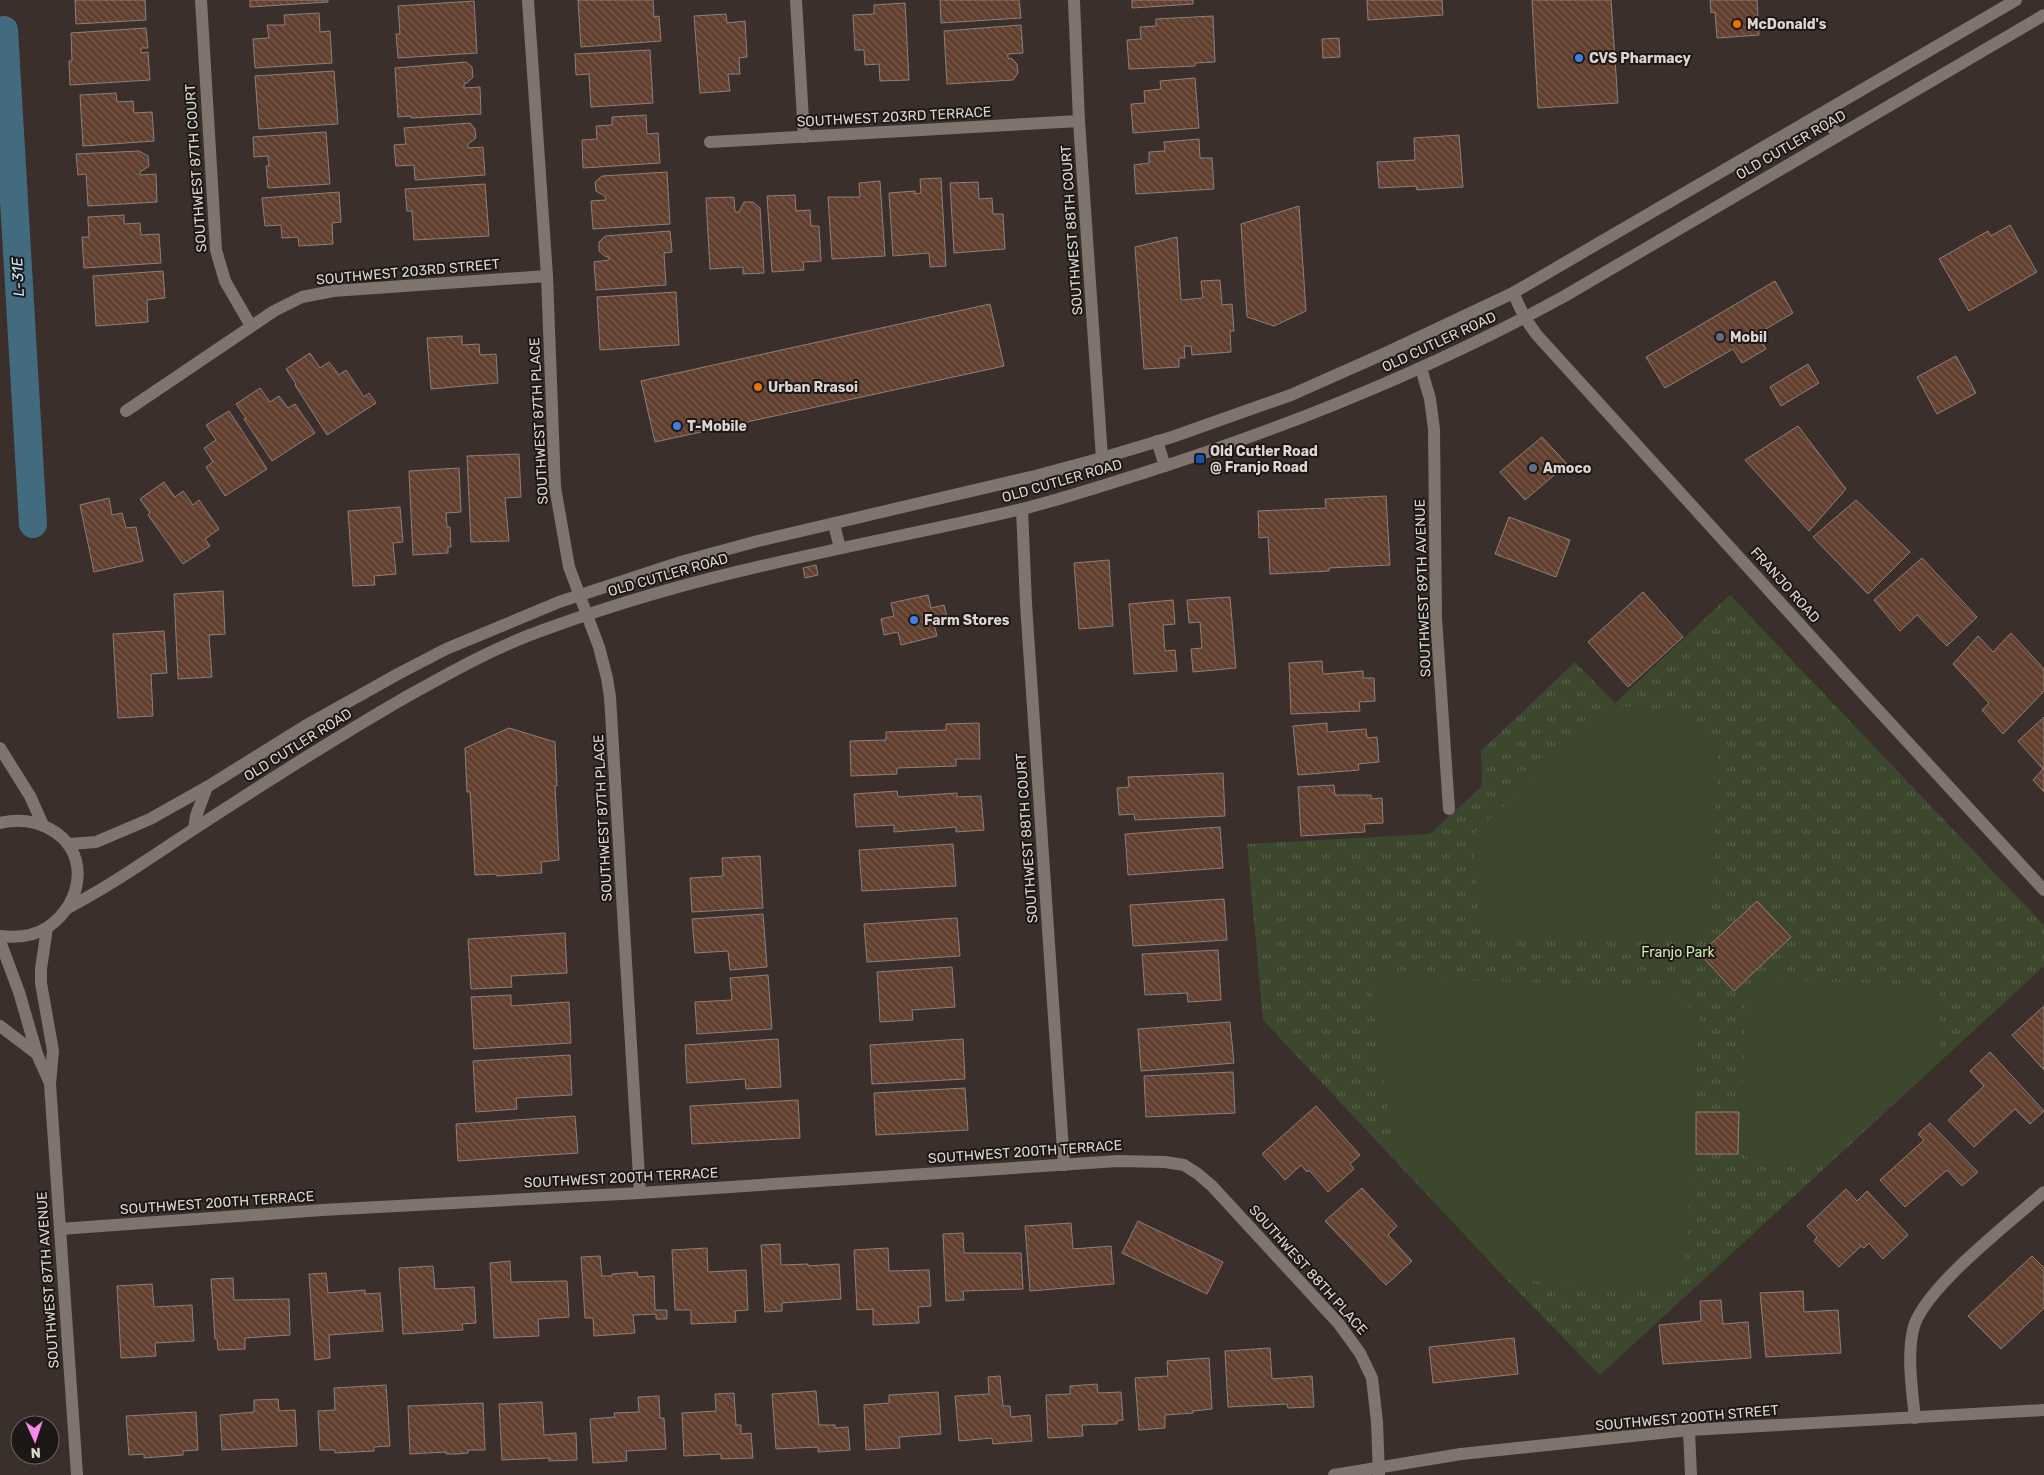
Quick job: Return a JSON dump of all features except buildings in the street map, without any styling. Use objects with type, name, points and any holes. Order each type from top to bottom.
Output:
[{"type":"street","name":"SOUTHWEST 87TH COURT","points":[[201,0],[216,250],[222,274],[251,326]]},
{"type":"street","name":"SOUTHWEST 87TH PLACE","points":[[528,0],[547,276],[555,487],[569,567],[604,662],[612,715],[640,1193]]},
{"type":"street","points":[[796,0],[804,137]]},
{"type":"street","name":"SOUTHWEST 88TH COURT","points":[[1074,0],[1079,121],[1102,458]]},
{"type":"street","name":"OLD CUTLER ROAD","points":[[70,844],[96,842],[150,819],[207,787],[304,726],[446,649],[506,622],[579,595],[684,561],[758,541],[1035,476],[1102,458],[1291,395],[1390,352],[1512,293],[1823,114],[2016,0]]},
{"type":"street","name":"OLD CUTLER ROAD","points":[[66,909],[110,885],[349,730],[442,676],[492,651],[533,634],[636,598],[687,584],[840,548],[1022,509],[1165,466],[1283,425],[1421,368],[1525,318],[2044,14]]},
{"type":"street","points":[[1823,114],[1838,135]]},
{"type":"street","name":"SOUTHWEST 203RD TERRACE","points":[[710,142],[1079,121]]},
{"type":"street","name":"SOUTHWEST 203RD STREET","points":[[126,411],[251,326],[302,297],[333,291],[547,276]]},
{"type":"street","name":"FRANJO ROAD","points":[[1512,293],[1525,318],[1549,348],[2044,890]]},
{"type":"street","name":"SOUTHWEST 89TH AVENUE","points":[[1421,368],[1430,399],[1434,430],[1436,618],[1449,809]]},
{"type":"street","points":[[1157,441],[1165,466]]},
{"type":"street","name":"SOUTHWEST 88TH COURT","points":[[1022,509],[1026,604],[1064,1165]]},
{"type":"street","points":[[834,524],[840,548]]},
{"type":"street","points":[[0,748],[30,796],[43,825]]},
{"type":"street","points":[[194,829],[196,816],[207,787]]},
{"type":"street","points":[[0,823],[18,820],[43,825],[55,831],[70,844],[77,862],[78,878],[74,895],[66,909],[47,928],[25,936],[0,936]]},
{"type":"street","name":"SOUTHWEST 87TH AVENUE","points":[[47,928],[42,951],[41,976],[53,1051],[50,1084],[76,1475]]},
{"type":"street","name":"SOUTHWEST 87TH AVENUE","points":[[0,941],[19,992],[37,1054],[50,1084]]},
{"type":"street","points":[[0,1026],[37,1054]]},
{"type":"street","name":"SOUTHWEST 200TH TERRACE","points":[[60,1229],[322,1210],[640,1193],[1143,1160],[1184,1165]]},
{"type":"street","name":"SOUTHWEST 88TH PLACE","points":[[1184,1165],[1212,1186],[1339,1324],[1356,1347],[1372,1378],[1377,1422],[1379,1471]]},
{"type":"street","points":[[1914,1418],[1910,1352],[1913,1329],[1920,1312],[1954,1272],[2044,1192]]},
{"type":"street","name":"SOUTHWEST 200TH STREET","points":[[1334,1475],[1379,1471],[1461,1454],[1689,1430],[2044,1410]]},
{"type":"street","points":[[1689,1430],[1691,1475]]},
{"type":"green space","name":"Franjo Park","points":[[1730,595],[2044,925],[2044,966],[1600,1375],[1506,1279],[1263,1020],[1247,844],[1430,834],[1482,786],[1481,751],[1575,662],[1615,703]]},
{"type":"green space","points":[[1616,705],[1673,713],[1718,751],[1711,918],[1687,941],[1480,935],[1473,834]]},
{"type":"green space","points":[[1369,977],[1669,987],[1699,1017],[1685,1267],[1661,1290],[1506,1279],[1394,1157]]},
{"type":"green space","points":[[1771,979],[1939,986],[1941,1057],[1827,1163],[1756,1166],[1740,1150],[1746,1001]]},
{"type":"waterway","name":"L-31E","points":[[4,30],[33,524]]},
{"type":"place","name":"McDonald's","points":[[1737,24]]},
{"type":"place","name":"CVS Pharmacy","points":[[1579,58]]},
{"type":"place","name":"Mobil","points":[[1720,337]]},
{"type":"place","name":"Urban Rrasoi","points":[[758,387]]},
{"type":"place","name":"T-Mobile","points":[[677,426]]},
{"type":"place","name":"Old Cutler Road @ Franjo Road","points":[[1200,459]]},
{"type":"place","name":"Amoco","points":[[1533,468]]},
{"type":"place","name":"Farm Stores","points":[[914,620]]}]
